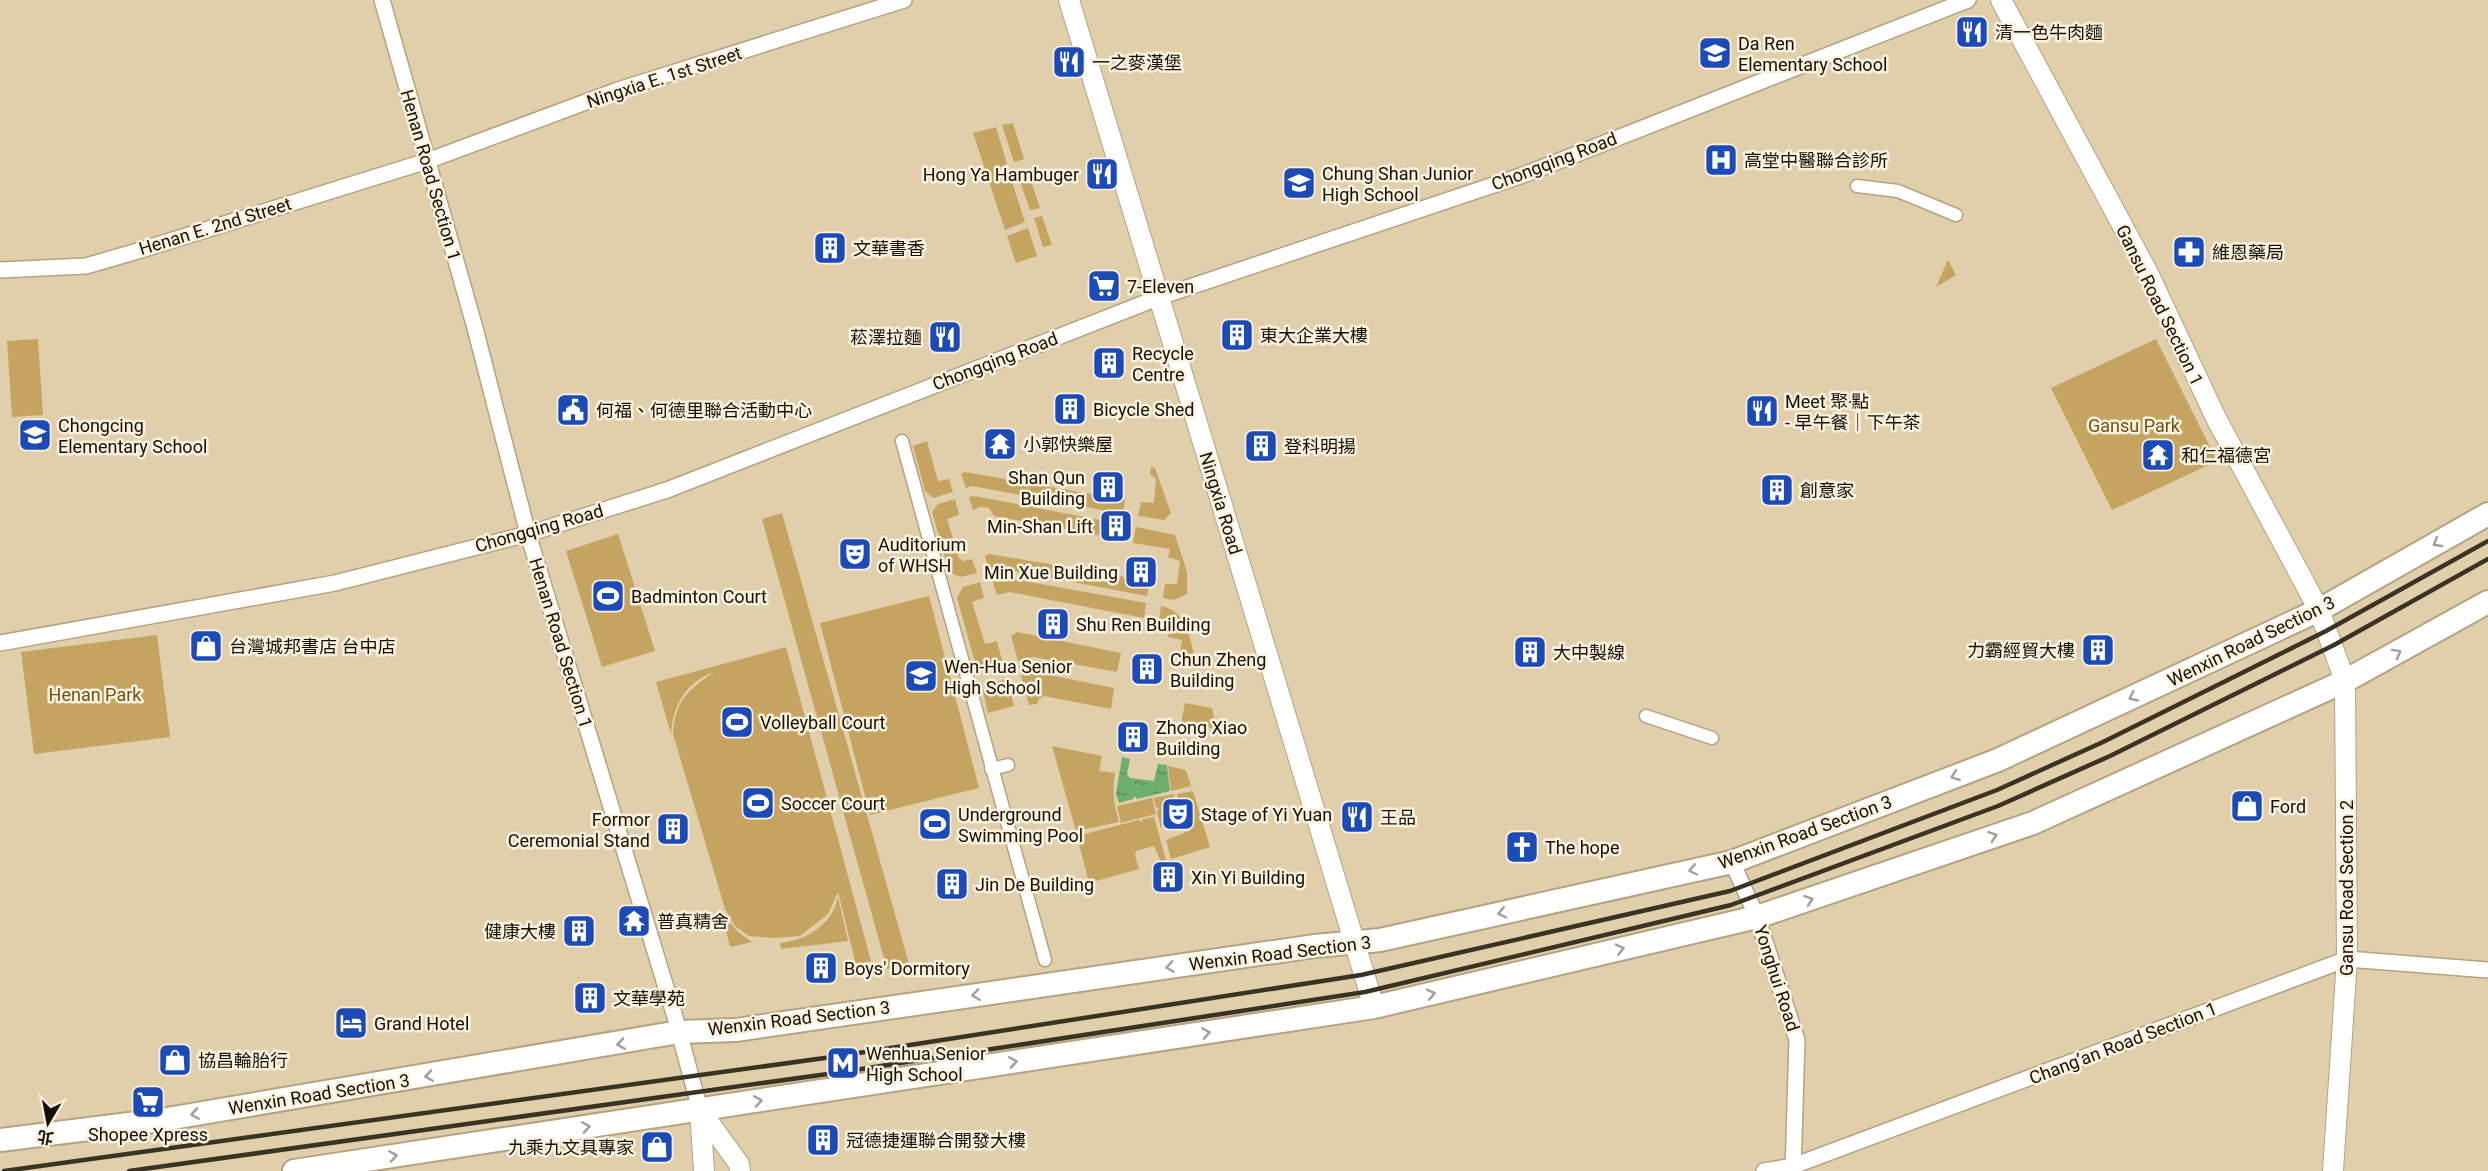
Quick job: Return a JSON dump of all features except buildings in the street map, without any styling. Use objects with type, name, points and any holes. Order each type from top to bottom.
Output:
[{"type":"main road","name":"Wenxin Road Section 3","points":[[0,1140],[161,1120],[679,1032],[736,1030],[1380,940],[1732,862],[1998,760],[2319,610],[2488,514]]},
{"type":"main road","points":[[294,1171],[1374,1007],[1757,917],[2033,823],[2346,681],[2488,602]]},
{"type":"street","name":"Henan Road Section 1","points":[[382,0],[475,328],[528,534],[679,1032],[700,1110]]},
{"type":"street","name":"Ningxia E. 1st Street","points":[[427,161],[618,90],[904,0]]},
{"type":"street","name":"Ningxia Road","points":[[1069,0],[1352,943],[1374,1007]]},
{"type":"street","name":"Chongqing Road","points":[[0,643],[335,583],[528,534],[667,490],[1160,297],[1526,174],[1968,0]]},
{"type":"street","name":"Gansu Road Section 1","points":[[2001,0],[2148,273],[2207,400],[2319,610]]},
{"type":"street","name":"Henan E. 2nd Street","points":[[0,270],[86,266],[427,161]]},
{"type":"street","points":[[1857,186],[1898,191],[1956,215]]},
{"type":"street","points":[[902,441],[1045,960]]},
{"type":"street","name":"Gansu Road Section 2","points":[[2319,610],[2346,681],[2347,959],[2333,1171]]},
{"type":"street","points":[[1646,716],[1712,738]]},
{"type":"street","points":[[991,769],[1008,765]]},
{"type":"street","name":"Yonghui Road","points":[[1732,862],[1757,917],[1797,1040],[1793,1168]]},
{"type":"street","name":"Chang’an Road Section 1","points":[[1764,1171],[1793,1168],[2347,959],[2488,970]]},
{"type":"street","points":[[700,1110],[704,1171]]},
{"type":"street","points":[[700,1110],[739,1164],[740,1171]]},
{"type":"green space","points":[[1013,123],[1024,159],[1014,162],[1002,125]]},
{"type":"green space","points":[[996,127],[1007,164],[999,168],[997,177],[1002,183],[1012,182],[1025,222],[1005,230],[973,133]]},
{"type":"green space","points":[[1028,172],[1040,208],[1030,210],[1018,176]]},
{"type":"green space","points":[[1042,216],[1052,245],[1043,247],[1034,218]]},
{"type":"green space","points":[[1028,228],[1037,256],[1016,263],[1007,236]]},
{"type":"green space","points":[[1948,260],[1956,275],[1936,287]]},
{"type":"green space","points":[[38,339],[43,415],[12,417],[7,341]]},
{"type":"green space","name":"Gansu Park","points":[[2156,339],[2217,461],[2112,510],[2051,388]]},
{"type":"green space","points":[[927,441],[938,481],[949,479],[953,492],[933,498],[925,491],[913,446]]},
{"type":"green space","points":[[1151,467],[1155,468],[1171,513],[1164,520],[1138,516],[1141,502],[1154,503],[1156,479],[1150,474]]},
{"type":"green space","points":[[965,472],[1125,500],[1123,514],[972,486],[966,488],[961,474]]},
{"type":"green space","points":[[974,496],[1111,522],[1109,532],[1119,534],[1119,539],[994,516],[989,508],[980,507],[973,510],[969,497]]},
{"type":"green space","points":[[955,499],[959,515],[947,519],[959,558],[963,561],[972,559],[977,573],[960,577],[949,572],[932,512],[938,504]]},
{"type":"green space","points":[[782,513],[909,964],[887,969],[762,519]]},
{"type":"green space","points":[[1136,527],[1175,535],[1187,572],[1187,594],[1174,600],[1163,598],[1165,584],[1177,584],[1180,561],[1168,557],[1170,549],[1133,543]]},
{"type":"green space","name":"Badminton Court","points":[[618,534],[655,651],[602,667],[566,551]]},
{"type":"green space","points":[[989,554],[1150,581],[1147,596],[999,568],[989,571],[985,556]]},
{"type":"green space","points":[[1007,578],[1146,603],[1144,618],[1009,592],[997,595],[992,580]]},
{"type":"green space","points":[[980,582],[984,598],[972,602],[985,644],[997,641],[1003,664],[987,669],[976,666],[957,598],[963,587]]},
{"type":"green space","points":[[929,596],[979,788],[870,815],[820,623]]},
{"type":"green space","points":[[1161,606],[1170,609],[1183,620],[1196,662],[1179,659],[1182,640],[1168,637],[1170,623],[1159,621]]},
{"type":"green space","points":[[1017,632],[1121,653],[1117,672],[1034,657],[1018,661],[1011,636]]},
{"type":"green space","name":"Henan Park","points":[[157,635],[170,737],[34,754],[21,652]]},
{"type":"green space","points":[[786,647],[871,961],[856,965],[838,892],[828,914],[800,936],[775,938],[749,936],[735,926],[725,909],[673,734],[674,723],[684,697],[714,672],[696,682],[683,696],[675,713],[671,734],[656,682]]},
{"type":"green space","points":[[1035,672],[1114,688],[1111,709],[1044,696],[1037,704],[1029,705],[1021,675]]},
{"type":"green space","points":[[1007,679],[1014,706],[988,713],[983,691],[987,684]]},
{"type":"green space","points":[[1185,703],[1212,708],[1217,729],[1181,723]]},
{"type":"green space","points":[[1052,746],[1102,756],[1099,771],[1115,773],[1114,798],[1119,822],[1076,831]]},
{"type":"green space","points":[[1168,766],[1186,770],[1191,786],[1171,791]]},
{"type":"green space","points":[[1193,791],[1210,847],[1171,859],[1166,840],[1189,831],[1193,826],[1184,801],[1178,801],[1177,794]]},
{"type":"green space","points":[[1174,794],[1175,802],[1171,804],[1161,829],[1157,812],[1159,808],[1156,807],[1153,798]]},
{"type":"green space","points":[[1152,798],[1156,814],[1121,823],[1117,806]]},
{"type":"green space","points":[[1154,817],[1166,860],[1161,862],[1154,846],[1136,851],[1135,856],[1139,869],[1089,883],[1077,836]]},
{"type":"green space","points":[[838,897],[848,941],[781,949],[780,943],[809,935],[824,923],[835,907]]},
{"type":"green space","points":[[722,914],[738,932],[752,942],[730,947]]},
{"type":"water","points":[[1122,757],[1130,759],[1127,774],[1130,778],[1154,781],[1158,764],[1167,765],[1170,791],[1137,799],[1135,796],[1133,799],[1119,803],[1116,794]]},
{"type":"railway","points":[[4,1171],[839,1056],[1361,975],[1730,891],[1997,790],[2103,742],[2326,631],[2488,541]]},
{"type":"railway","points":[[129,1171],[842,1072],[1365,992],[1731,905],[1998,806],[2110,756],[2334,645],[2488,559]]},
{"type":"place","name":"清一色牛肉麵","points":[[1972,32]]},
{"type":"place","name":"Da Ren Elementary School","points":[[1715,53]]},
{"type":"place","name":"一之麥漢堡","points":[[1069,62]]},
{"type":"place","name":"高堂中醫聯合診所","points":[[1721,160]]},
{"type":"place","name":"Hong Ya Hambuger","points":[[1102,174]]},
{"type":"place","name":"Chung Shan Junior High School","points":[[1299,183]]},
{"type":"place","name":"文華書香","points":[[830,248]]},
{"type":"place","name":"維恩藥局","points":[[2189,252]]},
{"type":"place","name":"7-Eleven","points":[[1104,286]]},
{"type":"place","name":"東大企業大樓","points":[[1237,335]]},
{"type":"place","name":"菘澤拉麵","points":[[945,337]]},
{"type":"place","name":"Recycle Centre","points":[[1109,363]]},
{"type":"place","name":"Bicycle Shed","points":[[1070,409]]},
{"type":"place","name":"何福、何德里聯合活動中心","points":[[573,410]]},
{"type":"place","name":"Meet 聚‧點 - 早午餐｜下午茶","points":[[1762,411]]},
{"type":"place","name":"Chongcing Elementary School","points":[[35,435]]},
{"type":"place","name":"小郭快樂屋","points":[[1000,444]]},
{"type":"place","name":"登科明揚","points":[[1261,446]]},
{"type":"place","name":"和仁福德宮","points":[[2158,455]]},
{"type":"place","name":"Shan Qun Building","points":[[1108,487]]},
{"type":"place","name":"創意家","points":[[1777,490]]},
{"type":"place","name":"Min-Shan Lift","points":[[1116,526]]},
{"type":"place","name":"Auditorium of WHSH","points":[[855,554]]},
{"type":"place","name":"Min Xue Building","points":[[1141,572]]},
{"type":"place","name":"Badminton Court","points":[[608,596]]},
{"type":"place","name":"Shu Ren Building","points":[[1053,624]]},
{"type":"place","name":"台灣城邦書店 台中店","points":[[206,646]]},
{"type":"place","name":"力霸經貿大樓","points":[[2098,650]]},
{"type":"place","name":"大中製線","points":[[1530,652]]},
{"type":"place","name":"Chun Zheng Building","points":[[1147,669]]},
{"type":"place","name":"Wen-Hua Senior High School","points":[[921,676]]},
{"type":"place","name":"Volleyball Court","points":[[737,722]]},
{"type":"place","name":"Zhong Xiao Building","points":[[1133,737]]},
{"type":"place","name":"Soccer Court","points":[[758,803]]},
{"type":"place","name":"Ford","points":[[2247,806]]},
{"type":"place","name":"Stage of Yi Yuan","points":[[1178,814]]},
{"type":"place","name":"王品","points":[[1357,817]]},
{"type":"place","name":"Underground Swimming Pool","points":[[935,824]]},
{"type":"place","name":"Formor Ceremonial Stand","points":[[673,829]]},
{"type":"place","name":"The hope","points":[[1522,847]]},
{"type":"place","name":"Xin Yi Building","points":[[1168,877]]},
{"type":"place","name":"Jin De Building","points":[[952,884]]},
{"type":"place","name":"普真精舍","points":[[634,921]]},
{"type":"place","name":"健康大樓","points":[[579,931]]},
{"type":"place","name":"Boys' Dormitory","points":[[821,968]]},
{"type":"place","name":"文華學苑","points":[[590,998]]},
{"type":"place","name":"Grand Hotel","points":[[351,1023]]},
{"type":"place","name":"協昌輪胎行","points":[[175,1060]]},
{"type":"place","name":"Wenhua Senior High School","points":[[843,1063]]},
{"type":"place","name":"Shopee Xpress","points":[[148,1102]]},
{"type":"place","name":"冠德捷運聯合開發大樓","points":[[823,1140]]},
{"type":"place","name":"九乘九文具專家","points":[[657,1147]]}]
